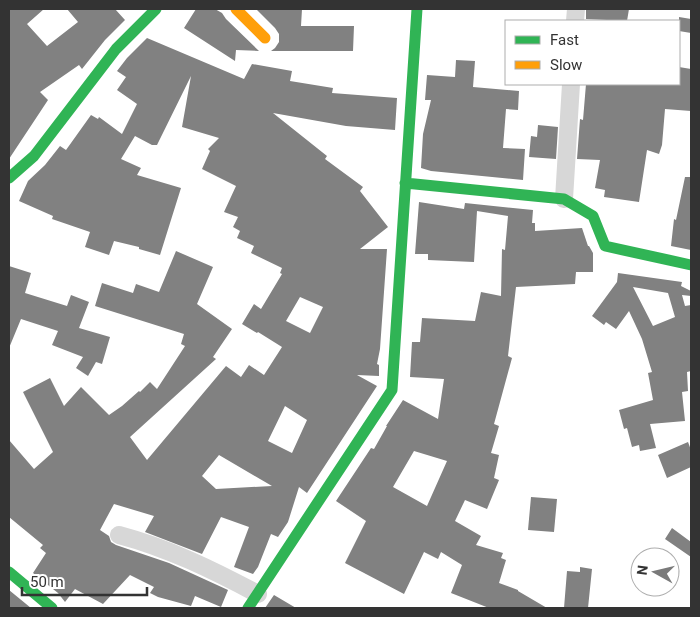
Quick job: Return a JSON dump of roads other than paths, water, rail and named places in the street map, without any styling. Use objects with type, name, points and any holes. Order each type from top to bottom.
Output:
[{"type":"street","points":[[9,178],[34,156],[116,49],[156,9]]},
{"type":"street","points":[[236,9],[265,38]]},
{"type":"street","points":[[119,535],[160,547],[216,571],[253,601],[392,390],[417,9]]},
{"type":"street","points":[[564,199],[571,85]]},
{"type":"street","points":[[405,183],[564,199],[593,216],[605,246],[691,265]]},
{"type":"street","points":[[9,572],[52,608]]}]
